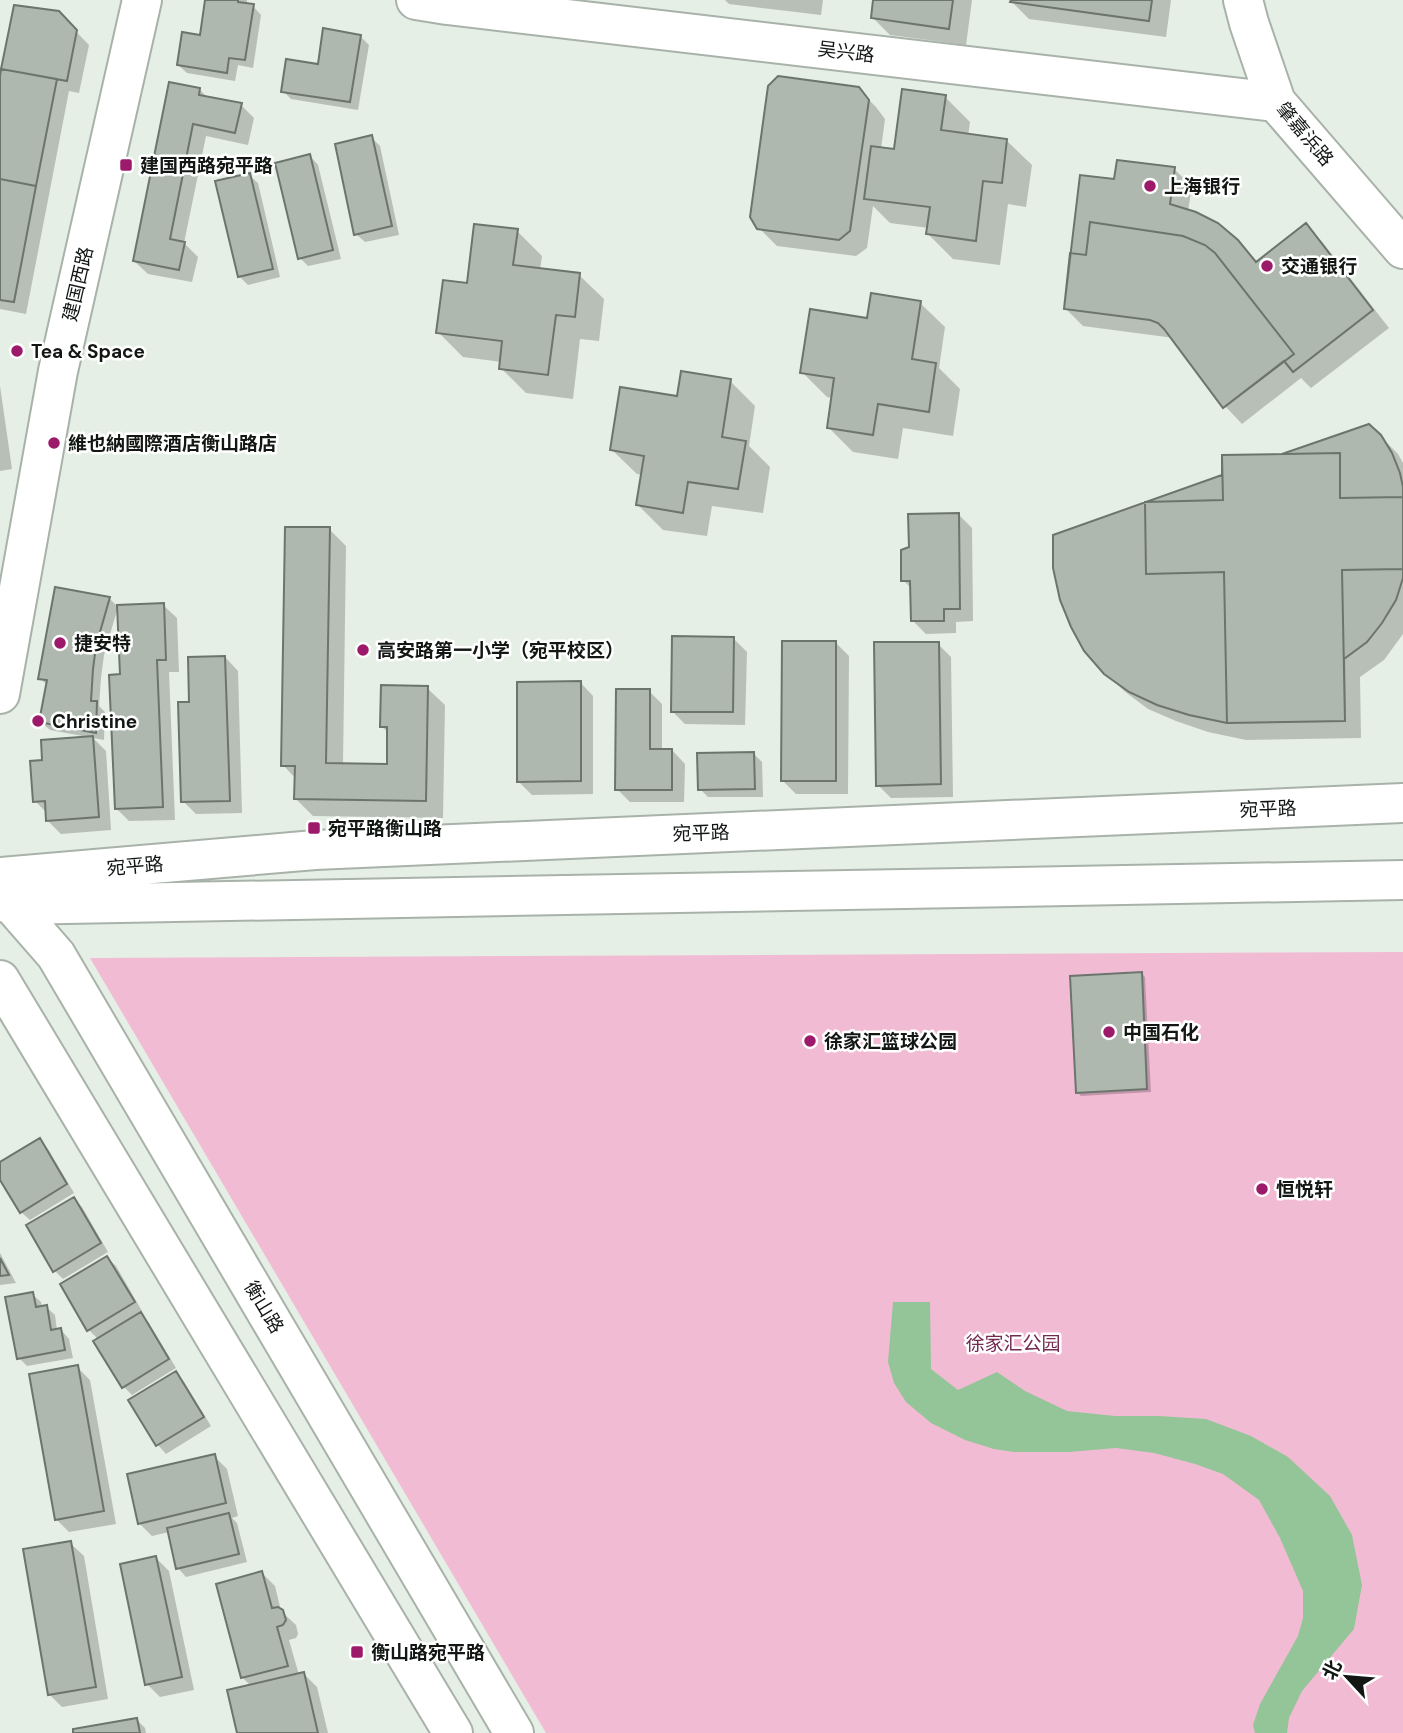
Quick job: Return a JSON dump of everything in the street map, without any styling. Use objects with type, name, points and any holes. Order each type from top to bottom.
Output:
[{"type":"main road","name":"建国西路","points":[[0,694],[58,371],[142,0]]},
{"type":"main road","name":"吴兴路","points":[[416,0],[1276,102]]},
{"type":"main road","name":"肇嘉浜路","points":[[1243,0],[1276,102],[1403,248]]},
{"type":"main road","name":"宛平路","points":[[3,894],[315,850],[1403,803]]},
{"type":"main road","name":"宛平路","points":[[3,894],[1403,880]]},
{"type":"main road","name":"衡山路","points":[[3,894],[56,955],[514,1733]]},
{"type":"main road","points":[[0,980],[453,1733]]},
{"type":"green space","name":"徐家汇公园","points":[[1403,952],[1403,1733],[546,1733],[90,958]]},
{"type":"shaded area","points":[[893,1302],[930,1302],[931,1369],[958,1390],[997,1372],[1025,1391],[1067,1411],[1115,1416],[1206,1419],[1251,1436],[1288,1457],[1330,1496],[1352,1535],[1362,1585],[1354,1629],[1302,1691],[1289,1718],[1287,1733],[1255,1733],[1253,1725],[1260,1704],[1298,1636],[1303,1618],[1303,1591],[1280,1538],[1259,1500],[1223,1474],[1154,1453],[1116,1448],[1069,1452],[1014,1452],[965,1440],[931,1423],[906,1402],[894,1383],[888,1362]]},
{"type":"building","points":[[205,0],[238,0],[254,4],[245,60],[229,58],[227,73],[177,65],[182,32],[200,35]]},
{"type":"building","points":[[873,0],[953,0],[949,29],[871,18]]},
{"type":"building","points":[[1152,0],[1149,21],[1010,2]]},
{"type":"building","points":[[14,5],[59,11],[77,30],[67,81],[1,69]]},
{"type":"building","points":[[323,28],[361,35],[350,102],[281,92],[286,59],[318,64]]},
{"type":"building","points":[[1,69],[57,79],[36,186],[0,179]]},
{"type":"building","points":[[778,76],[859,87],[869,100],[850,231],[839,240],[757,229],[750,217],[768,86]]},
{"type":"building","points":[[169,82],[200,88],[199,95],[242,103],[235,133],[193,124],[170,239],[185,242],[179,270],[133,261]]},
{"type":"building","points":[[902,89],[946,95],[941,130],[1007,139],[1002,183],[983,181],[976,241],[926,234],[930,207],[864,199],[871,146],[894,149]]},
{"type":"building","points":[[372,135],[392,226],[354,235],[335,144]]},
{"type":"building","points":[[310,154],[333,250],[298,259],[275,163]]},
{"type":"building","points":[[1117,160],[1175,167],[1170,204],[1196,212],[1218,223],[1238,240],[1256,262],[1306,223],[1373,310],[1293,372],[1284,361],[1223,408],[1158,323],[1064,309],[1080,175],[1114,179]]},
{"type":"building","points":[[250,173],[273,269],[238,277],[215,181]]},
{"type":"building","points":[[0,179],[36,186],[14,302],[0,300]]},
{"type":"building","points":[[1090,222],[1183,236],[1205,245],[1215,253],[1294,354],[1223,408],[1158,323],[1064,309],[1070,253],[1086,255]]},
{"type":"building","points":[[474,224],[518,229],[513,265],[580,273],[575,317],[556,315],[548,375],[499,369],[502,341],[436,333],[443,280],[467,283]]},
{"type":"building","points":[[871,293],[921,301],[912,359],[936,363],[929,412],[878,404],[873,435],[827,428],[834,378],[800,373],[810,309],[867,318]]},
{"type":"building","points":[[681,371],[731,379],[722,437],[746,441],[738,489],[688,482],[683,513],[636,505],[644,456],[610,450],[620,387],[677,396]]},
{"type":"building","points":[[1369,424],[1381,435],[1400,473],[1403,487],[1403,578],[1396,600],[1382,623],[1367,642],[1344,659],[1345,721],[1227,723],[1189,715],[1157,705],[1129,692],[1104,674],[1084,651],[1060,600],[1053,568],[1053,535],[1222,475],[1222,455],[1282,454]]},
{"type":"building","points":[[1340,453],[1340,498],[1403,497],[1403,569],[1342,570],[1345,721],[1227,723],[1224,572],[1146,574],[1145,502],[1223,500],[1222,455]]},
{"type":"building","points":[[959,513],[960,609],[944,609],[944,621],[911,621],[910,581],[901,581],[901,550],[909,547],[908,514]]},
{"type":"building","points":[[285,527],[330,527],[326,763],[387,764],[387,727],[380,727],[381,685],[428,686],[426,801],[294,799],[295,766],[281,766]]},
{"type":"building","points":[[55,587],[110,597],[96,646],[93,669],[91,701],[97,701],[96,733],[39,722],[47,680],[38,679]]},
{"type":"building","points":[[164,603],[166,660],[157,660],[163,807],[115,809],[109,675],[120,674],[117,605]]},
{"type":"building","points":[[672,636],[734,637],[733,712],[671,712]]},
{"type":"building","points":[[782,641],[836,641],[836,781],[781,781]]},
{"type":"building","points":[[874,642],[939,642],[941,784],[876,786]]},
{"type":"building","points":[[225,656],[230,801],[181,802],[178,702],[189,702],[188,657]]},
{"type":"building","points":[[581,681],[581,781],[517,782],[517,682]]},
{"type":"building","points":[[616,689],[650,689],[650,749],[672,749],[672,790],[615,790]]},
{"type":"building","points":[[93,736],[99,817],[46,821],[45,801],[33,802],[30,761],[42,760],[41,740]]},
{"type":"building","points":[[754,752],[755,789],[698,790],[697,753]]},
{"type":"building","name":"中国石化","points":[[1142,972],[1147,1089],[1076,1093],[1070,976]]},
{"type":"building","points":[[40,1138],[67,1184],[20,1213],[0,1180],[0,1162]]},
{"type":"building","points":[[74,1197],[101,1243],[53,1272],[26,1225]]},
{"type":"building","points":[[107,1256],[135,1302],[87,1331],[60,1284]]},
{"type":"building","points":[[0,1258],[9,1275],[0,1276]]},
{"type":"building","points":[[33,1292],[36,1307],[47,1305],[51,1330],[61,1328],[65,1350],[17,1359],[5,1297]]},
{"type":"building","points":[[141,1312],[169,1359],[122,1388],[93,1341]]},
{"type":"building","points":[[78,1365],[104,1511],[55,1520],[29,1374]]},
{"type":"building","points":[[176,1371],[204,1417],[156,1446],[128,1400]]},
{"type":"building","points":[[215,1454],[226,1503],[138,1524],[127,1474]]},
{"type":"building","points":[[229,1513],[239,1554],[176,1569],[167,1528]]},
{"type":"building","points":[[71,1541],[96,1687],[48,1695],[23,1549]]},
{"type":"building","points":[[156,1556],[182,1677],[145,1685],[120,1564]]},
{"type":"building","points":[[262,1571],[272,1608],[283,1610],[286,1620],[283,1625],[277,1627],[288,1666],[241,1678],[216,1584]]},
{"type":"building","points":[[304,1672],[318,1733],[237,1733],[227,1690]]},
{"type":"building","points":[[137,1718],[140,1733],[73,1733],[73,1729]]},
{"type":"place","name":"建国西路宛平路","points":[[126,165]]},
{"type":"place","name":"上海银行","points":[[1150,186]]},
{"type":"place","name":"交通银行","points":[[1267,266]]},
{"type":"place","name":"Tea & Space","points":[[17,351]]},
{"type":"place","name":"維也納國際酒店衡山路店","points":[[54,443]]},
{"type":"place","name":"捷安特","points":[[60,643]]},
{"type":"place","name":"高安路第一小学（宛平校区）","points":[[363,650]]},
{"type":"place","name":"Christine","points":[[38,721]]},
{"type":"place","name":"宛平路衡山路","points":[[314,828]]},
{"type":"place","name":"中国石化","points":[[1109,1032]]},
{"type":"place","name":"徐家汇篮球公园","points":[[810,1041]]},
{"type":"place","name":"恒悦轩","points":[[1262,1189]]},
{"type":"place","name":"衡山路宛平路","points":[[357,1652]]}]
